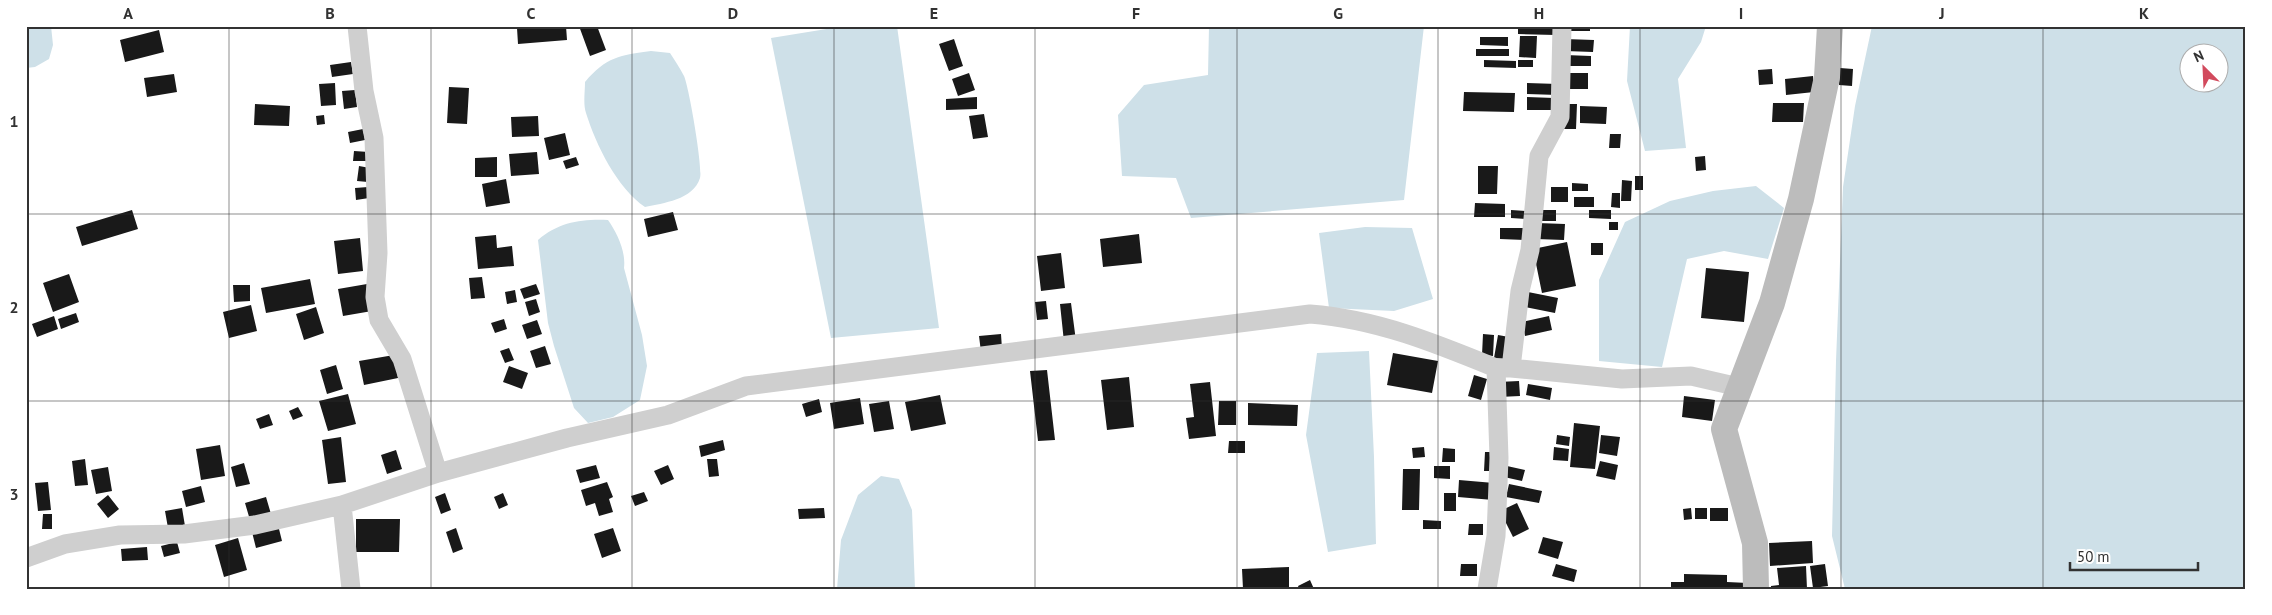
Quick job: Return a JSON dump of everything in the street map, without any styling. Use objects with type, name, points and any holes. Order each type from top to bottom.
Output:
[{"type":"main road","points":[[1756,589],[1755,543],[1724,429],[1772,303],[1801,199],[1827,77],[1830,26]]},
{"type":"street","points":[[357,26],[364,91],[374,138],[378,253],[375,297],[380,320],[402,360],[438,472]]},
{"type":"street","points":[[1487,589],[1496,536],[1503,368],[1530,250],[1539,156],[1560,117],[1562,26]]},
{"type":"street","points":[[26,558],[65,544],[120,535],[184,534],[255,525],[342,504],[438,472],[567,438],[668,415],[746,386],[1310,314],[1341,317],[1396,329],[1503,368],[1622,379],[1691,376],[1739,387]]},
{"type":"street","points":[[342,504],[351,589]]},
{"type":"shaded area","points":[[26,26],[51,26],[53,45],[49,59],[35,67],[26,68]]},
{"type":"shaded area","points":[[845,26],[897,26],[939,328],[831,338],[771,38]]},
{"type":"shaded area","points":[[1209,26],[1356,26],[1357,28],[1424,26],[1404,200],[1191,218],[1176,178],[1122,176],[1118,115],[1144,85],[1208,75]]},
{"type":"shaded area","points":[[1630,26],[1706,26],[1701,42],[1678,79],[1686,148],[1645,151],[1627,81]]},
{"type":"shaded area","points":[[1872,26],[2246,26],[2246,589],[1845,589],[1832,536],[1836,361],[1843,187],[1855,106]]},
{"type":"shaded area","points":[[651,51],[670,53],[684,76],[695,127],[700,178],[691,191],[684,196],[645,207],[625,189],[602,152],[586,113],[585,82],[607,62],[622,56]]},
{"type":"shaded area","points":[[1756,186],[1784,208],[1768,259],[1724,251],[1687,259],[1662,367],[1599,361],[1599,280],[1625,222],[1670,201],[1713,191]]},
{"type":"shaded area","points":[[589,220],[608,220],[618,236],[624,255],[624,268],[642,335],[647,366],[640,400],[613,417],[588,423],[574,408],[554,346],[548,323],[538,240],[562,225]]},
{"type":"shaded area","points":[[1365,227],[1412,228],[1433,299],[1394,311],[1329,308],[1319,233]]},
{"type":"shaded area","points":[[1369,351],[1376,544],[1328,552],[1306,435],[1317,353]]},
{"type":"shaded area","points":[[881,476],[899,479],[912,510],[915,589],[837,589],[841,540],[858,495]]},
{"type":"building","points":[[566,26],[567,40],[518,44],[517,28]]},
{"type":"building","points":[[579,26],[597,26],[606,50],[590,56]]},
{"type":"building","points":[[1518,26],[1556,26],[1556,35],[1518,34]]},
{"type":"building","points":[[1566,26],[1590,26],[1590,31],[1566,31]]},
{"type":"building","points":[[159,30],[164,52],[125,62],[120,40]]},
{"type":"building","points":[[1520,36],[1537,36],[1536,58],[1519,57]]},
{"type":"building","points":[[1480,37],[1508,37],[1508,46],[1480,45]]},
{"type":"building","points":[[954,39],[963,66],[949,71],[939,44]]},
{"type":"building","points":[[1565,39],[1594,40],[1593,52],[1565,51]]},
{"type":"building","points":[[1476,49],[1509,49],[1509,56],[1476,56]]},
{"type":"building","points":[[1565,55],[1591,56],[1591,66],[1565,66]]},
{"type":"building","points":[[1484,60],[1516,61],[1516,68],[1484,67]]},
{"type":"building","points":[[1518,60],[1533,60],[1533,67],[1518,67]]},
{"type":"building","points":[[351,62],[353,74],[332,77],[330,65]]},
{"type":"building","points":[[1840,68],[1853,69],[1852,86],[1839,85]]},
{"type":"building","points":[[1772,69],[1773,84],[1759,85],[1758,70]]},
{"type":"building","points":[[969,73],[975,90],[958,96],[952,79]]},
{"type":"building","points":[[1567,73],[1588,73],[1588,89],[1567,89]]},
{"type":"building","points":[[174,74],[177,92],[147,97],[144,78]]},
{"type":"building","points":[[1813,76],[1814,92],[1786,95],[1785,79]]},
{"type":"building","points":[[335,83],[336,105],[321,106],[319,84]]},
{"type":"building","points":[[1527,83],[1558,84],[1558,95],[1527,94]]},
{"type":"building","points":[[449,87],[469,88],[467,124],[447,123]]},
{"type":"building","points":[[355,90],[357,107],[344,109],[342,91]]},
{"type":"building","points":[[1464,92],[1515,93],[1514,112],[1463,111]]},
{"type":"building","points":[[977,97],[977,109],[946,110],[946,99]]},
{"type":"building","points":[[1527,97],[1554,98],[1554,110],[1527,110]]},
{"type":"building","points":[[1773,103],[1804,103],[1803,122],[1772,122]]},
{"type":"building","points":[[255,104],[290,106],[289,126],[254,125]]},
{"type":"building","points":[[1565,104],[1577,104],[1576,129],[1564,129]]},
{"type":"building","points":[[1580,106],[1607,107],[1606,124],[1580,123]]},
{"type":"building","points":[[984,114],[988,137],[973,139],[969,116]]},
{"type":"building","points":[[324,115],[325,124],[317,125],[316,116]]},
{"type":"building","points":[[538,116],[539,136],[512,137],[511,117]]},
{"type":"building","points":[[363,129],[365,140],[350,143],[348,132]]},
{"type":"building","points":[[565,133],[570,155],[549,160],[544,138]]},
{"type":"building","points":[[1610,134],[1621,134],[1620,148],[1609,148]]},
{"type":"building","points":[[354,151],[369,152],[369,161],[353,161]]},
{"type":"building","points":[[537,152],[539,174],[511,176],[509,154]]},
{"type":"building","points":[[1705,156],[1706,170],[1696,171],[1695,157]]},
{"type":"building","points":[[497,157],[497,177],[475,177],[475,158]]},
{"type":"building","points":[[576,157],[579,165],[566,169],[563,161]]},
{"type":"building","points":[[359,166],[370,168],[368,182],[357,181]]},
{"type":"building","points":[[1478,166],[1498,166],[1497,194],[1478,194]]},
{"type":"building","points":[[1635,176],[1643,176],[1643,190],[1635,190]]},
{"type":"building","points":[[506,179],[510,203],[486,207],[482,184]]},
{"type":"building","points":[[1622,180],[1632,181],[1631,201],[1621,201]]},
{"type":"building","points":[[1572,183],[1588,184],[1588,191],[1572,191]]},
{"type":"building","points":[[368,187],[369,198],[356,200],[355,188]]},
{"type":"building","points":[[1551,187],[1568,187],[1568,202],[1551,202]]},
{"type":"building","points":[[1612,193],[1620,193],[1620,208],[1611,207]]},
{"type":"building","points":[[1574,197],[1594,197],[1594,207],[1574,207]]},
{"type":"building","points":[[1475,203],[1505,204],[1505,217],[1474,217]]},
{"type":"building","points":[[132,210],[138,229],[82,246],[76,227]]},
{"type":"building","points":[[1511,210],[1528,211],[1528,219],[1511,218]]},
{"type":"building","points":[[1538,210],[1556,210],[1556,221],[1537,221]]},
{"type":"building","points":[[1589,210],[1611,210],[1611,219],[1589,218]]},
{"type":"building","points":[[673,212],[678,230],[648,237],[644,219]]},
{"type":"building","points":[[1609,222],[1618,222],[1618,230],[1609,230]]},
{"type":"building","points":[[1537,223],[1565,224],[1564,240],[1536,239]]},
{"type":"building","points":[[1500,228],[1525,228],[1525,240],[1500,239]]},
{"type":"building","points":[[1139,234],[1142,263],[1103,267],[1100,239]]},
{"type":"building","points":[[496,235],[497,248],[512,246],[514,266],[478,269],[475,237]]},
{"type":"building","points":[[360,238],[363,271],[338,274],[334,241]]},
{"type":"building","points":[[1567,242],[1576,286],[1542,293],[1533,249]]},
{"type":"building","points":[[1591,243],[1603,243],[1603,255],[1591,255]]},
{"type":"building","points":[[1061,253],[1065,288],[1041,291],[1037,256]]},
{"type":"building","points":[[1706,268],[1749,272],[1744,322],[1701,318]]},
{"type":"building","points":[[69,274],[79,302],[53,312],[43,283]]},
{"type":"building","points":[[482,277],[485,298],[471,299],[469,278]]},
{"type":"building","points":[[310,279],[315,304],[266,313],[261,288]]},
{"type":"building","points":[[367,284],[372,311],[343,316],[338,289]]},
{"type":"building","points":[[536,284],[540,294],[524,299],[520,289]]},
{"type":"building","points":[[233,285],[250,285],[250,301],[234,302]]},
{"type":"building","points":[[515,290],[517,302],[507,304],[505,292]]},
{"type":"building","points":[[1528,292],[1558,298],[1555,313],[1525,307]]},
{"type":"building","points":[[536,299],[540,312],[529,316],[525,302]]},
{"type":"building","points":[[1046,301],[1048,319],[1037,320],[1035,302]]},
{"type":"building","points":[[1071,303],[1076,341],[1064,342],[1060,304]]},
{"type":"building","points":[[251,305],[257,331],[229,338],[223,312]]},
{"type":"building","points":[[316,307],[324,333],[304,340],[296,314]]},
{"type":"building","points":[[76,313],[79,322],[61,329],[58,319]]},
{"type":"building","points":[[54,316],[58,329],[37,337],[32,324]]},
{"type":"building","points":[[1549,316],[1552,330],[1525,336],[1522,322]]},
{"type":"building","points":[[504,319],[507,329],[495,333],[491,323]]},
{"type":"building","points":[[537,320],[542,334],[527,339],[522,325]]},
{"type":"building","points":[[1001,334],[1002,349],[981,352],[979,336]]},
{"type":"building","points":[[1483,334],[1494,335],[1493,356],[1482,355]]},
{"type":"building","points":[[1498,335],[1509,337],[1506,359],[1494,358]]},
{"type":"building","points":[[545,346],[551,364],[536,368],[530,351]]},
{"type":"building","points":[[509,348],[514,360],[505,363],[500,351]]},
{"type":"building","points":[[1393,353],[1438,361],[1432,393],[1387,385]]},
{"type":"building","points":[[394,355],[398,378],[364,385],[359,361]]},
{"type":"building","points":[[336,365],[343,389],[327,394],[320,370]]},
{"type":"building","points":[[509,366],[528,373],[522,389],[503,382]]},
{"type":"building","points":[[1047,370],[1055,440],[1038,441],[1030,371]]},
{"type":"building","points":[[1474,375],[1487,379],[1481,400],[1468,396]]},
{"type":"building","points":[[1129,377],[1134,427],[1107,430],[1101,380]]},
{"type":"building","points":[[1519,381],[1520,396],[1499,397],[1498,382]]},
{"type":"building","points":[[1210,382],[1216,436],[1189,439],[1186,418],[1194,417],[1190,384]]},
{"type":"building","points":[[1528,384],[1552,388],[1550,400],[1526,395]]},
{"type":"building","points":[[348,394],[356,424],[328,431],[319,401]]},
{"type":"building","points":[[940,395],[946,424],[911,431],[905,402]]},
{"type":"building","points":[[1684,396],[1715,400],[1712,421],[1682,417]]},
{"type":"building","points":[[860,398],[864,424],[834,429],[830,403]]},
{"type":"building","points":[[819,399],[822,412],[806,417],[802,404]]},
{"type":"building","points":[[889,401],[894,429],[874,432],[869,404]]},
{"type":"building","points":[[1219,401],[1236,401],[1236,425],[1218,425]]},
{"type":"building","points":[[1248,403],[1298,405],[1297,426],[1248,425]]},
{"type":"building","points":[[298,407],[303,416],[293,420],[289,411]]},
{"type":"building","points":[[269,414],[273,425],[260,429],[256,419]]},
{"type":"building","points":[[1574,423],[1600,426],[1595,469],[1570,467]]},
{"type":"building","points":[[1557,435],[1570,437],[1569,446],[1556,444]]},
{"type":"building","points":[[1601,435],[1620,437],[1617,456],[1599,453]]},
{"type":"building","points":[[341,437],[346,482],[328,484],[322,440]]},
{"type":"building","points":[[723,440],[725,450],[701,457],[699,446]]},
{"type":"building","points":[[1229,441],[1245,441],[1245,453],[1228,453]]},
{"type":"building","points":[[220,445],[225,476],[201,480],[196,449]]},
{"type":"building","points":[[1424,447],[1425,457],[1413,458],[1412,448]]},
{"type":"building","points":[[1554,447],[1569,449],[1568,461],[1553,460]]},
{"type":"building","points":[[1443,448],[1455,449],[1455,462],[1442,462]]},
{"type":"building","points":[[396,450],[402,469],[387,474],[381,455]]},
{"type":"building","points":[[1485,452],[1495,452],[1495,471],[1484,471]]},
{"type":"building","points":[[85,459],[88,485],[75,486],[72,461]]},
{"type":"building","points":[[707,459],[717,459],[719,476],[709,477]]},
{"type":"building","points":[[1600,461],[1618,465],[1615,480],[1596,476]]},
{"type":"building","points":[[244,463],[250,484],[236,487],[231,467]]},
{"type":"building","points":[[596,465],[600,478],[580,483],[576,470]]},
{"type":"building","points":[[668,465],[674,479],[661,485],[654,471]]},
{"type":"building","points":[[1434,466],[1450,466],[1450,479],[1434,478]]},
{"type":"building","points":[[1507,466],[1525,470],[1522,481],[1504,477]]},
{"type":"building","points":[[108,467],[112,491],[96,494],[91,470]]},
{"type":"building","points":[[1403,469],[1420,469],[1419,510],[1402,510]]},
{"type":"building","points":[[1459,480],[1494,483],[1493,500],[1458,497]]},
{"type":"building","points":[[48,482],[51,510],[38,511],[35,483]]},
{"type":"building","points":[[607,482],[613,497],[609,499],[613,512],[599,516],[595,503],[586,506],[581,490]]},
{"type":"building","points":[[1509,484],[1542,491],[1539,503],[1506,497]]},
{"type":"building","points":[[201,486],[205,502],[186,507],[182,491]]},
{"type":"building","points":[[644,492],[648,501],[635,506],[631,496]]},
{"type":"building","points":[[445,493],[451,510],[441,514],[435,497]]},
{"type":"building","points":[[503,493],[508,505],[499,509],[494,497]]},
{"type":"building","points":[[1444,493],[1456,493],[1456,511],[1444,511]]},
{"type":"building","points":[[108,495],[119,509],[108,518],[97,504]]},
{"type":"building","points":[[266,497],[271,514],[250,520],[245,503]]},
{"type":"building","points":[[1517,503],[1529,529],[1513,537],[1500,511]]},
{"type":"building","points":[[182,508],[185,526],[168,528],[165,511]]},
{"type":"building","points":[[824,508],[825,518],[799,519],[798,509]]},
{"type":"building","points":[[1691,508],[1692,519],[1684,520],[1683,509]]},
{"type":"building","points":[[1695,508],[1707,508],[1707,519],[1695,519]]},
{"type":"building","points":[[1710,508],[1728,508],[1728,521],[1710,521]]},
{"type":"building","points":[[43,514],[52,514],[52,529],[42,529]]},
{"type":"building","points":[[356,519],[400,519],[399,552],[356,552]]},
{"type":"building","points":[[1423,520],[1441,521],[1441,529],[1423,529]]},
{"type":"building","points":[[1469,524],[1483,524],[1483,535],[1468,535]]},
{"type":"building","points":[[278,525],[282,541],[256,548],[252,532]]},
{"type":"building","points":[[456,528],[463,549],[453,553],[446,532]]},
{"type":"building","points":[[613,528],[621,551],[602,558],[594,534]]},
{"type":"building","points":[[1543,537],[1563,542],[1558,559],[1538,553]]},
{"type":"building","points":[[238,538],[247,570],[224,577],[215,545]]},
{"type":"building","points":[[1812,541],[1813,563],[1770,566],[1769,543]]},
{"type":"building","points":[[177,542],[180,553],[164,557],[161,546]]},
{"type":"building","points":[[147,547],[148,560],[122,561],[121,549]]},
{"type":"building","points":[[1461,564],[1477,564],[1477,576],[1460,576]]},
{"type":"building","points":[[1556,564],[1577,570],[1574,582],[1552,576]]},
{"type":"building","points":[[1825,564],[1828,586],[1813,588],[1810,566]]},
{"type":"building","points":[[1806,566],[1807,589],[1771,589],[1771,586],[1779,585],[1777,568]]},
{"type":"building","points":[[1289,567],[1289,587],[1243,589],[1242,569]]},
{"type":"building","points":[[1684,574],[1727,575],[1727,582],[1748,583],[1748,589],[1671,589],[1671,582],[1684,582]]},
{"type":"building","points":[[1310,580],[1314,589],[1299,589],[1298,586]]}]
